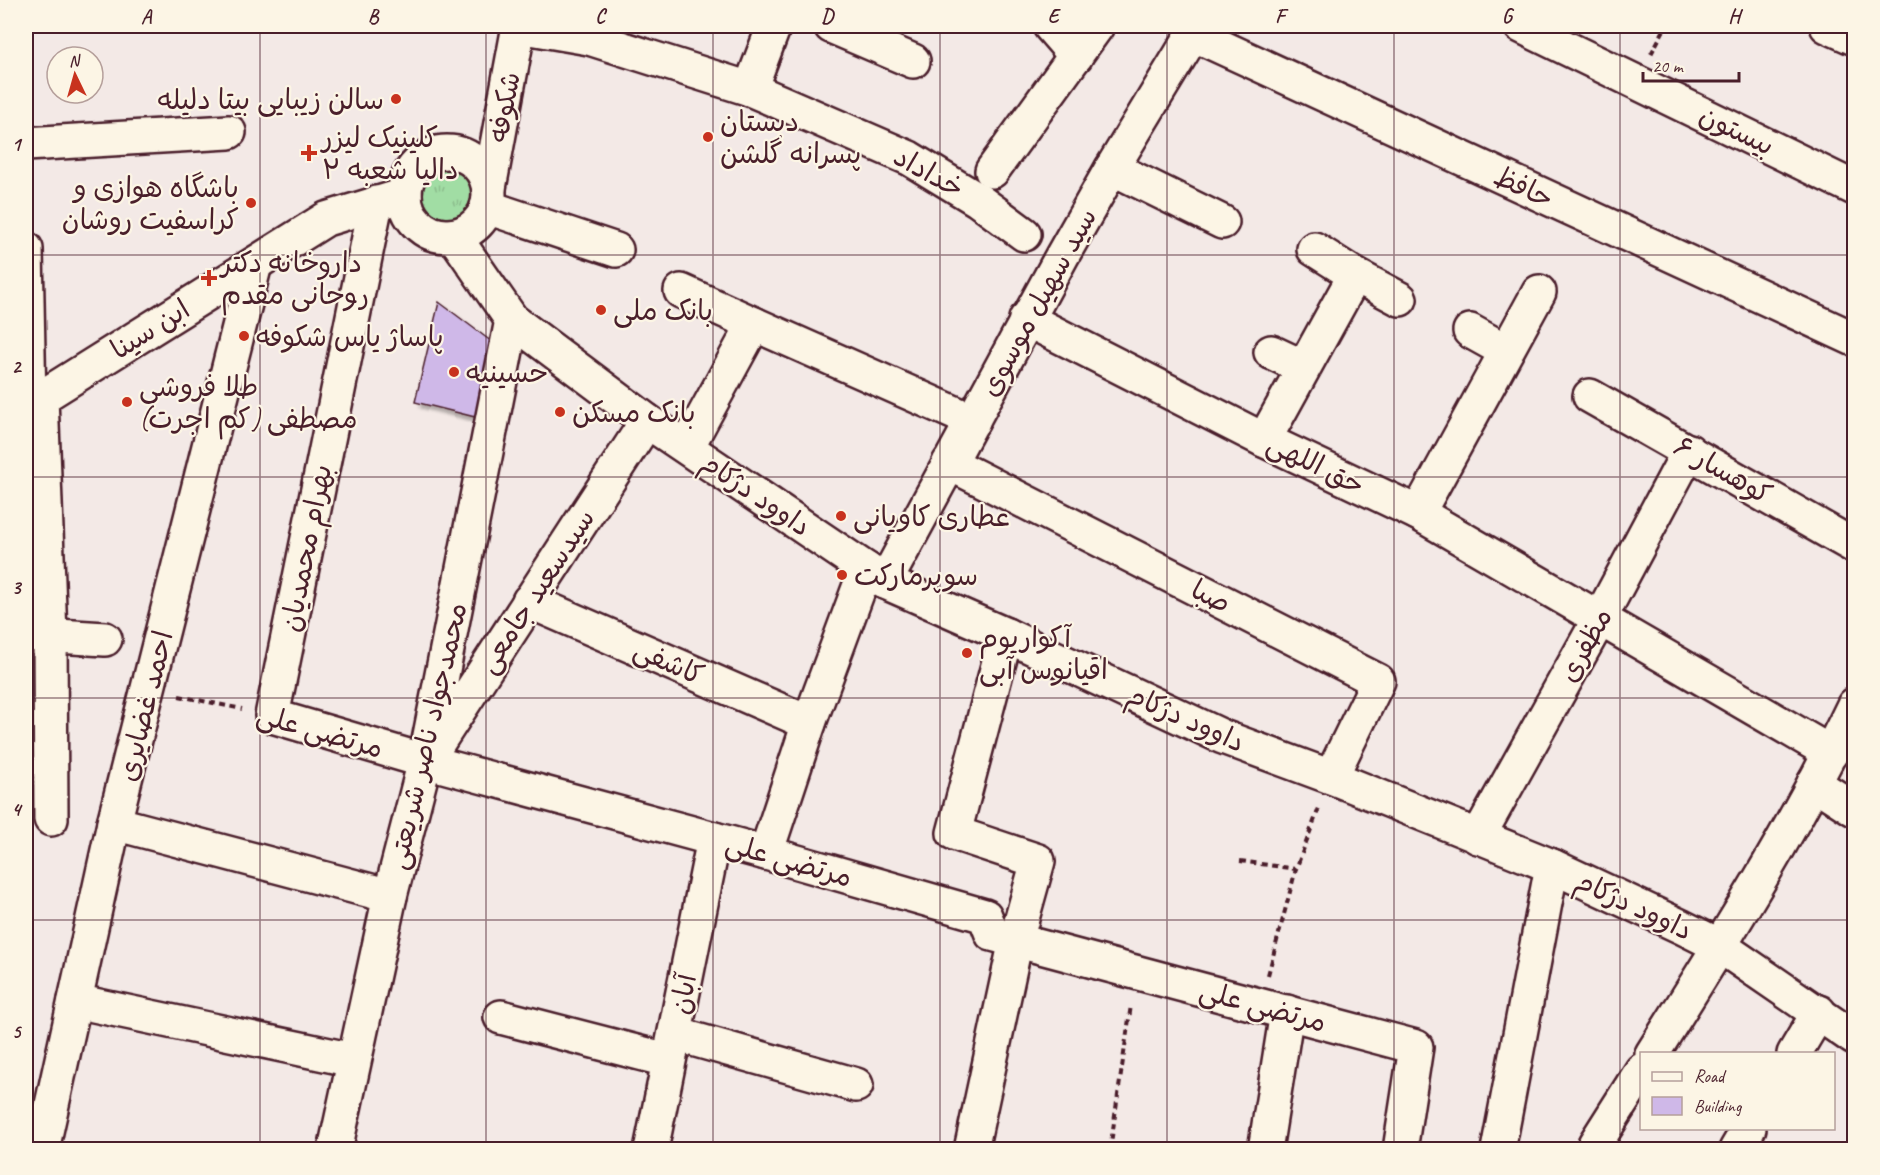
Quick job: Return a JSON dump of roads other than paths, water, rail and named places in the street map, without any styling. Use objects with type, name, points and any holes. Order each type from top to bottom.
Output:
[{"type":"street","name":"خداداد","points":[[519,26],[589,38],[750,89],[909,158],[978,200],[1024,234]]},
{"type":"street","name":"شکوفه","points":[[488,198],[519,26]]},
{"type":"street","points":[[750,89],[774,26]]},
{"type":"street","points":[[831,26],[913,61]]},
{"type":"street","points":[[1050,26],[1076,56]]},
{"type":"street","points":[[992,171],[1097,26]]},
{"type":"street","name":"بیستون","points":[[1521,26],[1854,188]]},
{"type":"street","points":[[1827,26],[1854,38]]},
{"type":"street","name":"سید سهیل موسوی","points":[[766,853],[810,723],[876,576],[949,463],[1026,319],[1112,168],[1195,30]]},
{"type":"street","name":"حافظ","points":[[1195,30],[1854,339]]},
{"type":"street","points":[[26,144],[229,132]]},
{"type":"street","points":[[450,152],[464,155],[476,164],[484,174],[488,198],[485,214],[477,224],[466,232],[454,236],[440,236],[426,231],[415,222],[408,209],[390,199],[423,159],[436,153],[450,152]]},
{"type":"street","points":[[1112,168],[1222,222]]},
{"type":"street","points":[[488,198],[616,250]]},
{"type":"street","name":"ابن سینا","points":[[32,403],[326,219],[390,199]]},
{"type":"street","name":"بهرام محمدیان","points":[[272,716],[390,199]]},
{"type":"street","name":"داوود دژکام","points":[[454,236],[512,320],[647,421],[876,576],[1223,737],[1331,777],[1552,866],[1720,945],[1820,1012],[1854,1038]]},
{"type":"street","points":[[26,249],[38,634],[51,819]]},
{"type":"street","points":[[1314,249],[1354,275],[1400,299]]},
{"type":"street","name":"احمد غضایری","points":[[42,1149],[114,823],[150,689],[255,264]]},
{"type":"street","points":[[1264,440],[1354,275]]},
{"type":"street","points":[[681,291],[973,420]]},
{"type":"street","points":[[1418,513],[1539,292]]},
{"type":"street","name":"حق اللهی","points":[[1026,319],[1264,440],[1418,513],[1831,753]]},
{"type":"street","name":"محمدجواد ناصر شریعتی","points":[[335,1149],[390,896],[426,762],[512,320]]},
{"type":"street","points":[[687,447],[754,324]]},
{"type":"street","points":[[1470,331],[1506,351]]},
{"type":"street","points":[[1271,352],[1303,367]]},
{"type":"street","name":"کوهسار ۶","points":[[1590,396],[1854,546]]},
{"type":"street","name":"سیدسعید جامعی","points":[[426,762],[647,421]]},
{"type":"street","name":"مظفری","points":[[1478,837],[1600,618],[1689,451]]},
{"type":"street","name":"صبا","points":[[949,463],[1383,672],[1331,777]]},
{"type":"street","name":"کاشفی","points":[[529,601],[810,723]]},
{"type":"street","points":[[38,634],[105,639]]},
{"type":"street","points":[[971,1149],[1016,940],[1038,861],[954,834],[1006,635]]},
{"type":"street","points":[[1653,1052],[1720,945],[1831,753],[1854,705]]},
{"type":"street","name":"مرتضی علی","points":[[272,716],[426,762],[714,838],[985,916],[992,934],[1416,1047],[1400,1149]]},
{"type":"street","points":[[1814,783],[1854,809]]},
{"type":"street","points":[[114,823],[390,896]]},
{"type":"street","name":"آبان","points":[[651,1149],[714,838]]},
{"type":"street","points":[[1498,1149],[1552,866]]},
{"type":"street","points":[[75,1000],[353,1060]]},
{"type":"street","points":[[1265,1149],[1274,1009]]},
{"type":"street","points":[[1795,1052],[1820,1012]]},
{"type":"street","points":[[501,1017],[671,1047],[856,1085]]},
{"type":"street","points":[[1594,1144],[1640,1072]]},
{"type":"street","points":[[1736,1149],[1748,1130]]},
{"type":"place","name":"سالن زیبایی بیتا دلیله","points":[[396,99]]},
{"type":"place","name":"دبستان پسرانه گلشن","points":[[708,137]]},
{"type":"place","name":"کلینیک لیزر دالیا شعبه ۲","points":[[309,153]]},
{"type":"place","name":"باشگاه هوازی و کراسفیت روشان","points":[[251,203]]},
{"type":"place","name":"داروخانه دکتر روحانی مقدم","points":[[209,278]]},
{"type":"place","name":"بانک ملی","points":[[601,310]]},
{"type":"place","name":"پاساژ یاس شکوفه","points":[[244,336]]},
{"type":"place","name":"حسینیه","points":[[454,372]]},
{"type":"place","name":"طلا فروشی مصطفی (کم اجرت)","points":[[127,402]]},
{"type":"place","name":"بانک مسکن","points":[[560,412]]},
{"type":"place","name":"عطاری کاویانی","points":[[841,516]]},
{"type":"place","name":"سوپرمارکت","points":[[842,575]]},
{"type":"place","name":"آکواریوم اقیانوس آبی","points":[[967,653]]}]
